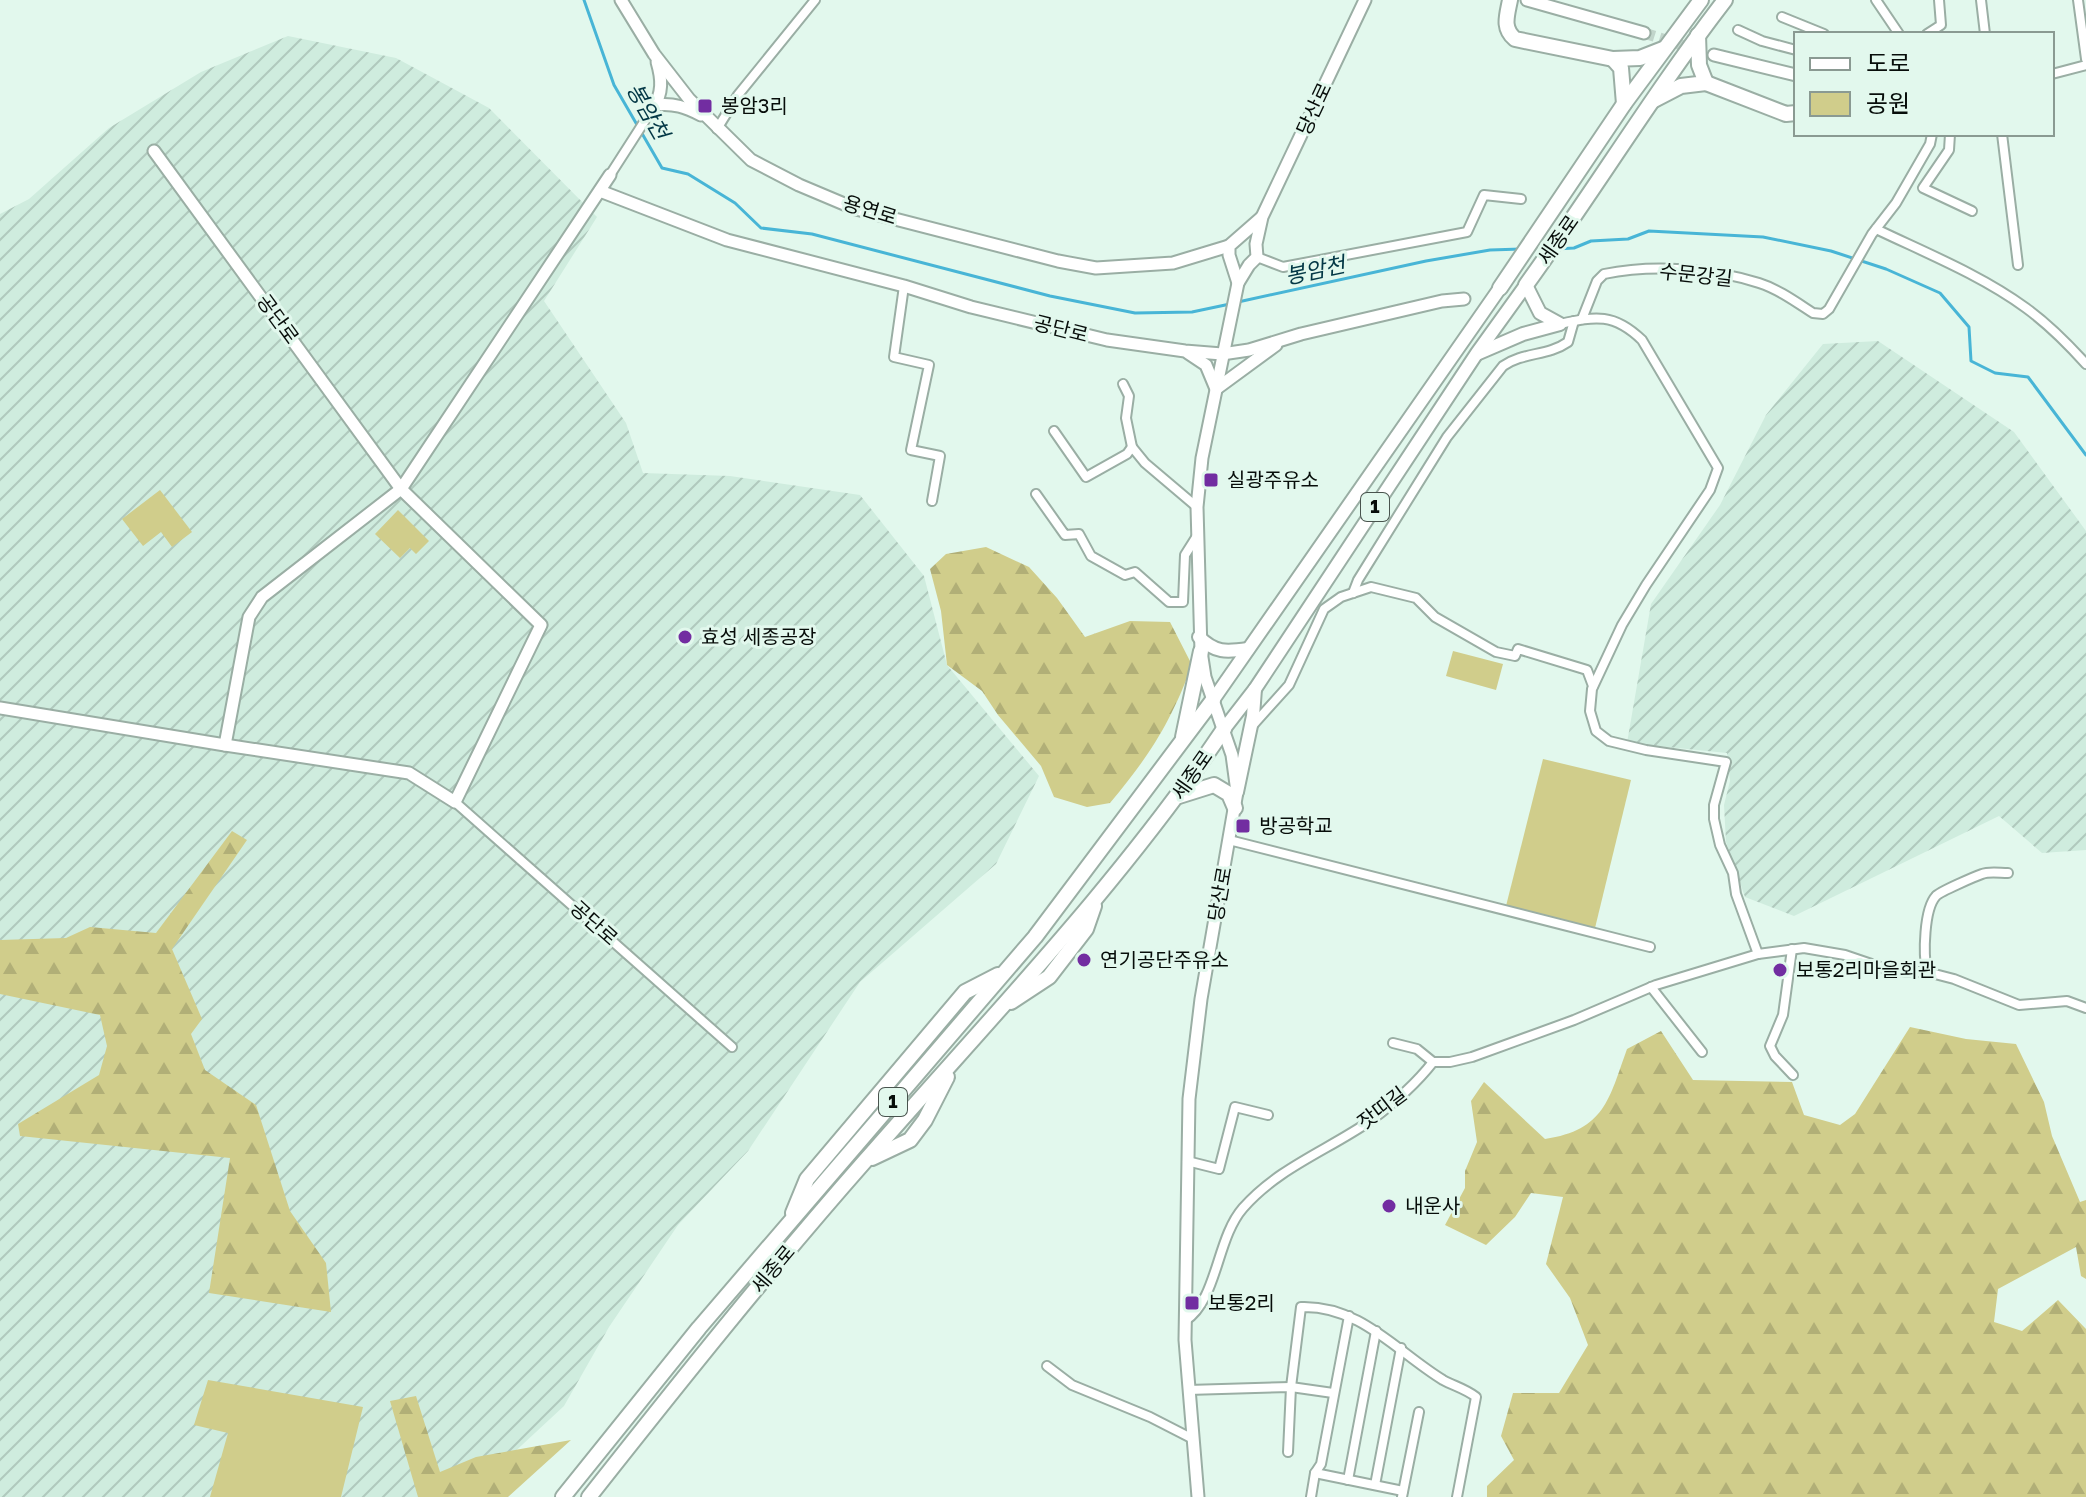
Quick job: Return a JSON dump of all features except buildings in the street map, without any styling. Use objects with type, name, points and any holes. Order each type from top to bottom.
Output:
[{"type":"highway","points":[[1510,0],[1507,32],[1515,39],[1613,59],[1640,58],[1663,49]]},
{"type":"highway","name":"세종로","points":[[1500,288],[1624,104],[1701,0]]},
{"type":"highway","name":"세종로","points":[[1526,285],[1725,0]]},
{"type":"highway","points":[[1698,35],[1699,65],[1706,83]]},
{"type":"highway","points":[[1613,59],[1621,68],[1624,104]]},
{"type":"highway","points":[[1651,102],[1681,86],[1706,83],[1786,114],[1794,113]]},
{"type":"highway","points":[[1182,742],[1200,644]]},
{"type":"highway","name":"세종로","points":[[563,1497],[699,1328],[1073,889],[1213,700]]},
{"type":"highway","name":"세종로","points":[[589,1497],[718,1335],[864,1161],[1096,900],[1179,796],[1224,729]]},
{"type":"highway","points":[[1179,796],[1214,785],[1229,794],[1235,808]]},
{"type":"main road","points":[[1526,285],[1540,313],[1560,324]]},
{"type":"main road","name":"세종로","points":[[1224,729],[1255,689],[1477,353],[1526,285]]},
{"type":"main road","name":"세종로","points":[[1213,700],[1500,288]]},
{"type":"main road","points":[[1477,353],[1523,334],[1560,324]]},
{"type":"main road","points":[[1200,644],[1219,651],[1248,649]]},
{"type":"main road","points":[[1237,792],[1253,716],[1255,689]]},
{"type":"street","name":"용연로","points":[[621,0],[654,54],[707,119],[751,160],[799,185],[856,209],[1096,268],[1173,263],[1199,257]]},
{"type":"street","points":[[717,129],[738,95],[815,0]]},
{"type":"street","name":"당산로","points":[[1262,217],[1365,0]]},
{"type":"street","points":[[1527,0],[1644,33]]},
{"type":"street","points":[[1876,0],[1898,32]]},
{"type":"street","points":[[1930,32],[1941,25],[1939,0]]},
{"type":"street","points":[[1981,0],[1985,32]]},
{"type":"street","points":[[2078,0],[2086,59]]},
{"type":"street","points":[[1782,17],[1819,32]]},
{"type":"street","points":[[1738,30],[1762,41],[1794,49]]},
{"type":"street","points":[[225,745],[249,617],[262,597],[401,489],[654,106],[662,78],[654,54]]},
{"type":"street","points":[[1714,55],[1794,75]]},
{"type":"street","points":[[2054,73],[2086,65]]},
{"type":"street","points":[[654,106],[670,103],[707,119]]},
{"type":"street","points":[[1932,136],[1896,203],[1874,232],[1999,291],[2054,331],[2086,364]]},
{"type":"street","points":[[1950,136],[1949,150],[1923,188],[1972,211]]},
{"type":"street","points":[[2002,136],[2018,265]]},
{"type":"street","name":"공단로","points":[[154,151],[401,489],[541,625],[455,802]]},
{"type":"street","name":"공단로","points":[[600,191],[727,240],[904,286],[971,307],[1107,340],[1185,351],[1249,350],[1442,301],[1464,299]]},
{"type":"street","points":[[1199,257],[1231,259],[1239,265],[1253,261],[1283,267],[1467,232],[1484,195],[1521,199]]},
{"type":"street","points":[[1241,237],[1262,217]]},
{"type":"street","points":[[1238,283],[1253,261],[1262,217]]},
{"type":"street","name":"수문강길","points":[[1578,320],[1597,281],[1604,274],[1661,269],[1720,274],[1760,284],[1813,313],[1823,314],[1829,309],[1874,232]]},
{"type":"street","points":[[1199,257],[1229,246],[1241,237],[1249,237],[1256,244]]},
{"type":"street","points":[[1229,246],[1238,283]]},
{"type":"street","name":"당산로","points":[[1198,1497],[1185,1321],[1187,1161],[1193,1049],[1237,792],[1232,755],[1205,677],[1200,644],[1197,507],[1202,458],[1238,283]]},
{"type":"street","points":[[904,286],[894,357],[929,365],[911,450],[940,456],[932,501]]},
{"type":"street","points":[[1560,324],[1603,317],[1619,321],[1642,340],[1718,468],[1710,490],[1622,625],[1593,686],[1590,711],[1596,731],[1609,741],[1726,762],[1714,805],[1714,819],[1758,954]]},
{"type":"street","points":[[1353,593],[1358,580],[1447,437],[1503,366],[1513,359],[1555,351],[1568,342],[1578,320]]},
{"type":"street","points":[[1185,351],[1206,365],[1216,389],[1279,342]]},
{"type":"street","points":[[1123,384],[1129,396],[1126,418],[1132,447],[1145,463],[1197,507]]},
{"type":"street","points":[[1054,431],[1086,477],[1127,454],[1132,447]]},
{"type":"street","name":"당산로","points":[[1036,494],[1065,535],[1079,534],[1091,556],[1125,575],[1135,572],[1169,602],[1183,602],[1185,555],[1198,535]]},
{"type":"street","points":[[1250,728],[1289,685],[1324,609],[1341,597],[1371,587],[1416,598],[1435,617],[1496,652],[1515,656],[1518,649],[1587,670],[1593,686]]},
{"type":"street","name":"공단로","points":[[0,708],[409,773],[455,802],[732,1047]]},
{"type":"street","points":[[1229,840],[1650,947]]},
{"type":"street","points":[[1927,972],[1924,959],[1926,926],[1934,897],[1984,872],[2008,873]]},
{"type":"street","points":[[1393,1043],[1417,1049],[1433,1062],[1472,1057],[1574,1020],[1651,987],[1758,954],[1804,948],[1845,955],[1895,972],[1927,972],[1954,979],[2019,1005],[2067,1001],[2086,1008]]},
{"type":"street","points":[[1792,949],[1783,1015],[1770,1046],[1793,1075]]},
{"type":"street","points":[[1651,987],[1702,1052]]},
{"type":"street","name":"잣띠길","points":[[1185,1321],[1198,1312],[1227,1232],[1254,1196],[1286,1171],[1396,1101],[1433,1062]]},
{"type":"street","points":[[1187,1161],[1219,1169],[1235,1107],[1268,1115]]},
{"type":"street","points":[[1288,1452],[1291,1387],[1301,1307],[1349,1316],[1376,1331],[1444,1380],[1476,1397],[1457,1497]]},
{"type":"street","points":[[1311,1497],[1315,1473],[1321,1464],[1349,1316]]},
{"type":"street","points":[[1348,1480],[1376,1331]]},
{"type":"street","points":[[1375,1485],[1401,1348]]},
{"type":"street","points":[[1047,1366],[1072,1385],[1150,1417],[1193,1439]]},
{"type":"street","points":[[1188,1390],[1291,1387],[1333,1393]]},
{"type":"street","points":[[1315,1473],[1403,1494],[1419,1412]]},
{"type":"shaded area","points":[[288,36],[396,58],[489,108],[597,217],[544,301],[626,423],[643,473],[730,476],[860,495],[924,576],[947,665],[1039,776],[996,864],[860,982],[748,1151],[678,1225],[609,1327],[564,1406],[466,1497],[0,1497],[0,214],[29,199],[109,128],[201,72]]},
{"type":"shaded area","points":[[1878,341],[2014,432],[2086,531],[2086,850],[2042,853],[1999,816],[1794,916],[1745,897],[1726,842],[1724,805],[1730,781],[1727,753],[1627,743],[1651,604],[1720,505],[1766,415],[1823,344]]},
{"type":"green space","points":[[160,490],[192,532],[172,547],[161,532],[143,546],[122,519]]},
{"type":"green space","points":[[398,510],[429,541],[416,554],[410,548],[400,558],[375,534]]},
{"type":"green space","points":[[986,547],[1029,567],[1057,598],[1085,637],[1130,621],[1170,622],[1192,665],[1158,738],[1110,803],[1087,807],[1054,797],[1041,766],[982,691],[947,665],[941,611],[930,569],[946,554]]},
{"type":"green space","points":[[1453,651],[1503,664],[1496,690],[1446,676]]},
{"type":"green space","points":[[1543,759],[1631,780],[1595,928],[1506,906]]},
{"type":"green space","points":[[232,831],[247,840],[172,949],[202,1019],[191,1034],[205,1070],[256,1105],[290,1211],[326,1263],[331,1312],[209,1293],[230,1158],[20,1136],[18,1124],[99,1075],[107,1046],[100,1015],[0,994],[0,940],[66,938],[90,927],[156,933]]},
{"type":"green space","points":[[1910,1027],[1966,1039],[2016,1044],[2044,1102],[2052,1136],[2080,1202],[2086,1200],[2086,1279],[2081,1276],[2076,1247],[1998,1289],[1994,1322],[2022,1331],[2058,1300],[2086,1329],[2086,1497],[1487,1497],[1487,1486],[1514,1460],[1501,1436],[1513,1393],[1559,1393],[1588,1345],[1570,1298],[1546,1264],[1563,1197],[1531,1193],[1515,1217],[1486,1245],[1445,1225],[1465,1188],[1465,1171],[1477,1142],[1471,1101],[1484,1082],[1545,1139],[1565,1135],[1593,1120],[1602,1109],[1627,1049],[1661,1031],[1693,1080],[1792,1082],[1804,1115],[1840,1125],[1855,1114]]},
{"type":"green space","points":[[208,1380],[363,1407],[341,1497],[210,1497],[228,1433],[194,1425]]},
{"type":"green space","points":[[416,1396],[440,1472],[476,1457],[571,1440],[508,1497],[418,1497],[390,1401]]},
{"type":"waterway","name":"봉암천","points":[[584,0],[614,85],[662,168],[688,174],[735,203],[761,228],[812,234],[1050,296],[1135,313],[1192,312],[1230,304]]},
{"type":"waterway","name":"봉암천","points":[[1556,249],[1574,248],[1591,241],[1628,239],[1649,231],[1763,237],[1831,251],[1886,269],[1940,293],[1969,327],[1971,361],[1995,373],[2028,377],[2086,455]]},
{"type":"waterway","name":"봉암천","points":[[1238,302],[1426,261],[1490,250],[1521,249]]},
{"type":"tunnel","points":[[1644,33],[1697,50]]},
{"type":"place","name":"봉암3리","points":[[705,106]]},
{"type":"place","name":"실광주유소","points":[[1211,480]]},
{"type":"place","name":"효성 세종공장","points":[[685,637]]},
{"type":"place","name":"방공학교","points":[[1243,826]]},
{"type":"place","name":"연기공단주유소","points":[[1084,960]]},
{"type":"place","name":"보통2리마을회관","points":[[1780,970]]},
{"type":"place","name":"내운사","points":[[1389,1206]]},
{"type":"place","name":"보통2리","points":[[1192,1303]]}]
